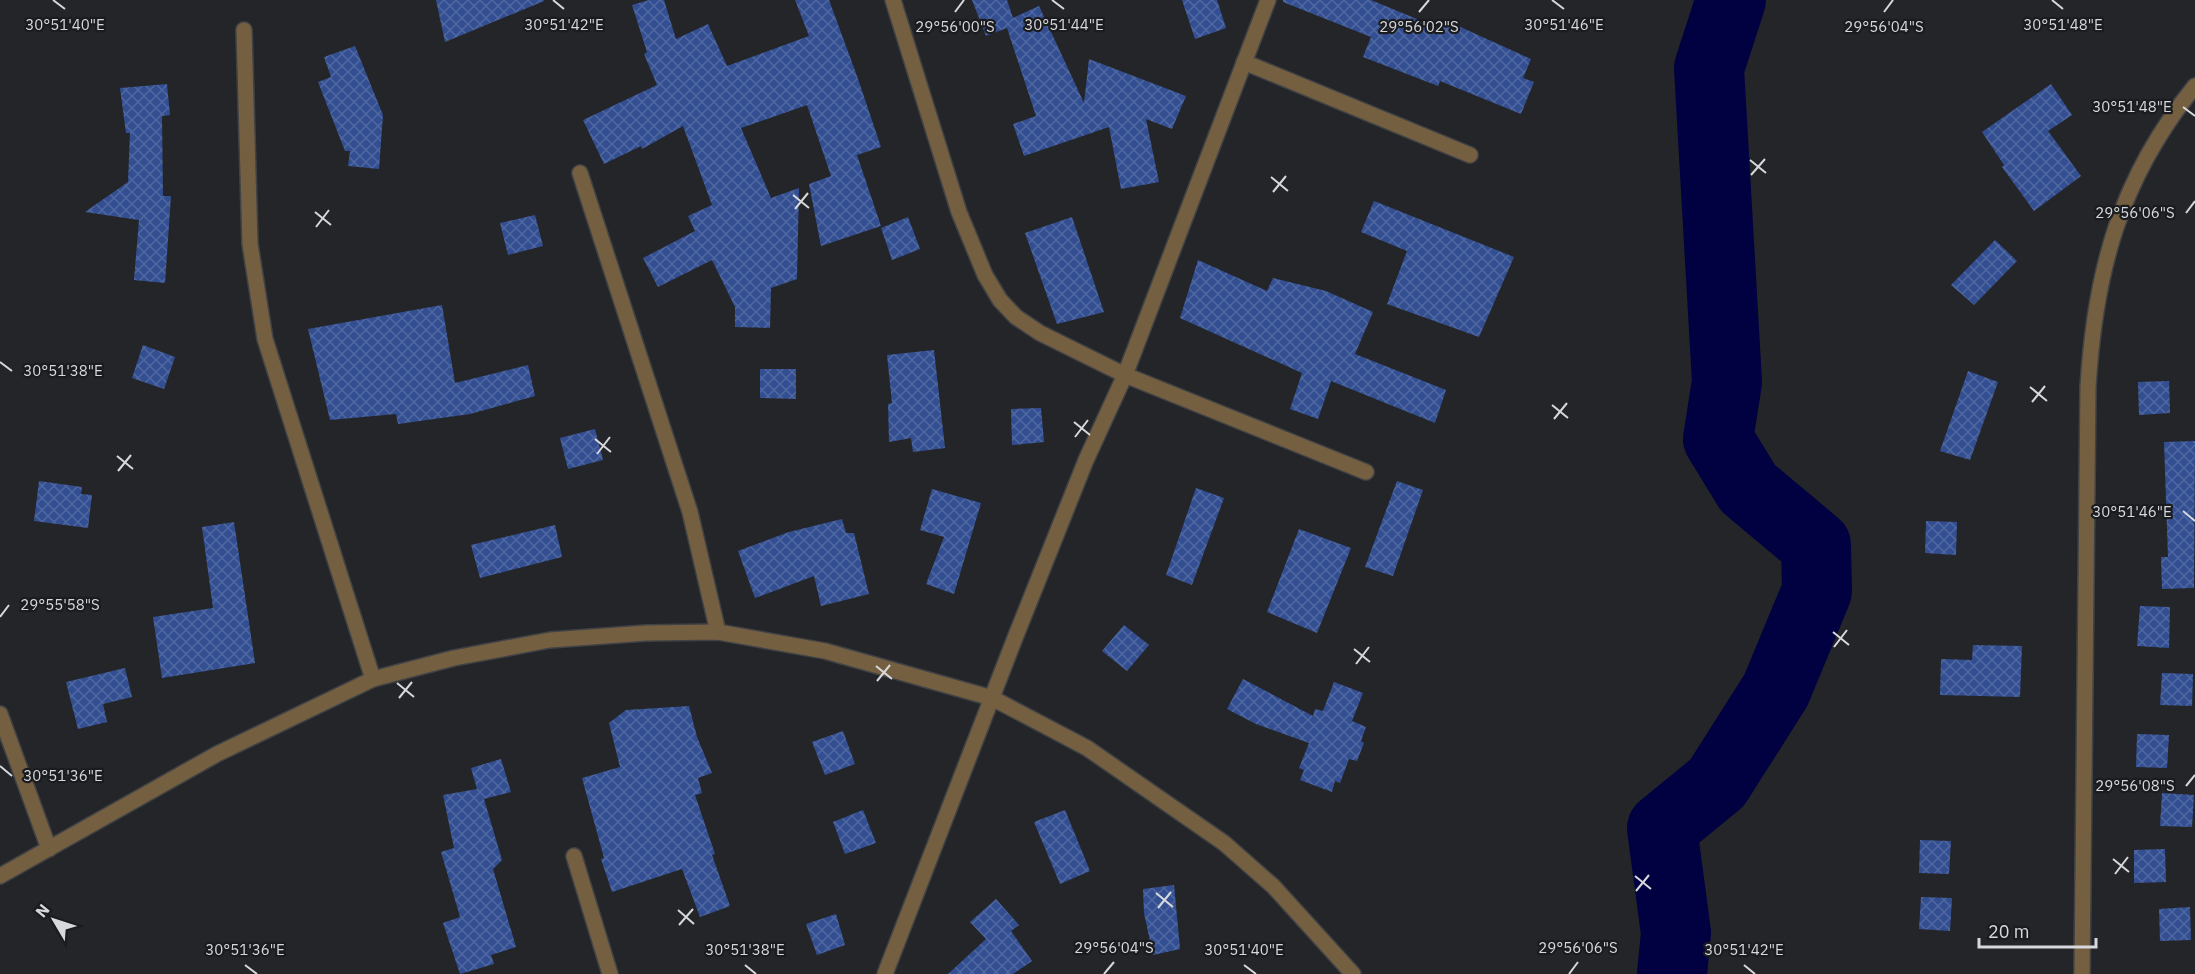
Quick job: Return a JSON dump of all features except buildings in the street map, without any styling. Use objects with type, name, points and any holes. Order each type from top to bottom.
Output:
[{"type":"street","points":[[893,0],[959,212],[985,275],[1000,300],[1016,317],[1040,333],[1125,375],[1366,472]]},
{"type":"street","points":[[885,974],[1086,460],[1125,375],[1268,0]]},
{"type":"street","points":[[244,30],[250,244],[266,339],[287,415],[373,679]]},
{"type":"street","points":[[1244,62],[1470,155]]},
{"type":"street","points":[[2082,974],[2088,387],[2091,333],[2105,260],[2129,193],[2168,120],[2195,86]]},
{"type":"street","points":[[580,173],[690,512],[718,632]]},
{"type":"street","points":[[0,876],[217,754],[373,679],[454,658],[550,640],[646,633],[718,632],[825,651],[992,698],[1087,748],[1224,843],[1273,886],[1353,974]]},
{"type":"street","points":[[0,714],[49,849]]},
{"type":"street","points":[[574,856],[610,974]]},
{"type":"waterway","points":[[1672,974],[1676,933],[1662,828],[1717,783],[1776,690],[1817,591],[1816,545],[1748,488],[1718,439],[1727,382],[1709,68],[1731,0]]}]
